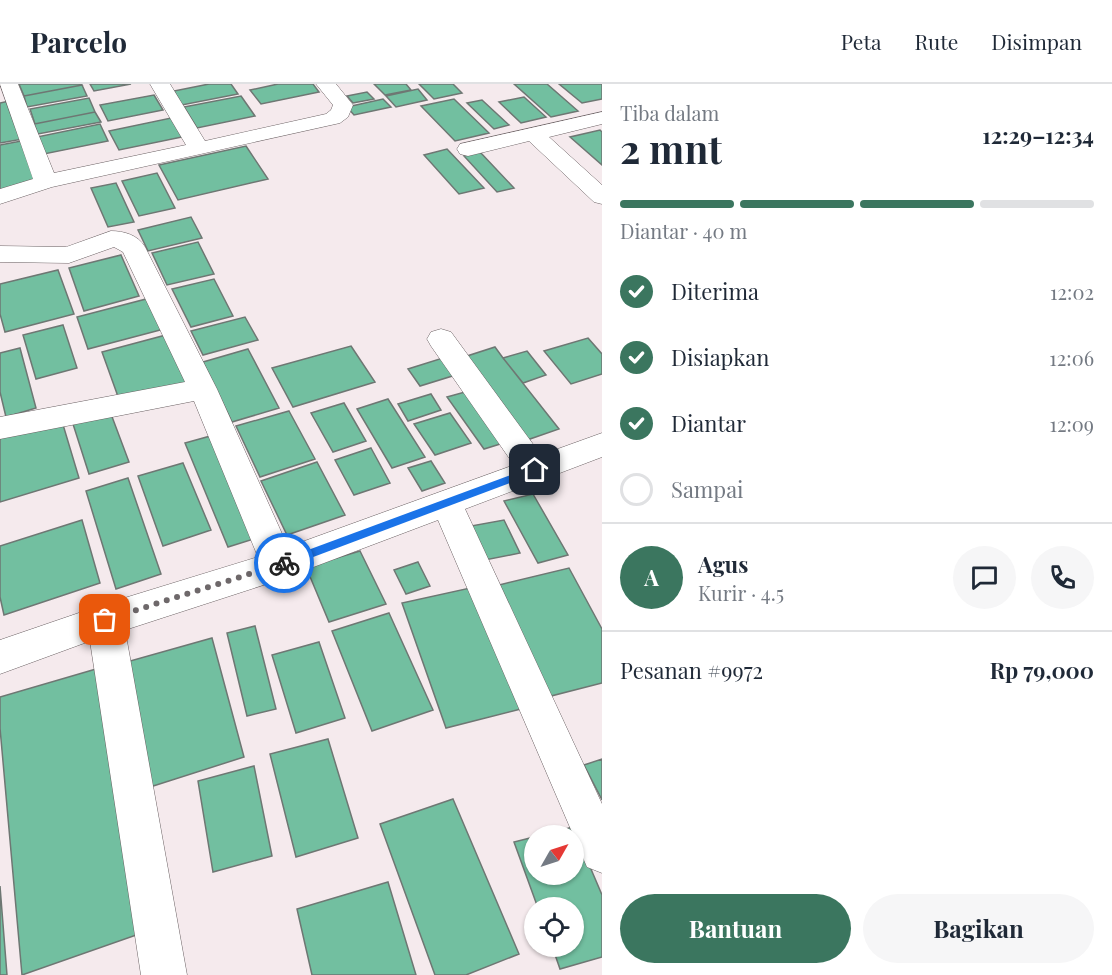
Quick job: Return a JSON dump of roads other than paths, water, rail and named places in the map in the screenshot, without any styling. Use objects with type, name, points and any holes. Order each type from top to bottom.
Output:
[{"type":"street","points":[[160,84],[199,149]]},
{"type":"street","points":[[0,196],[46,182],[333,119],[341,113],[343,105],[326,84]]},
{"type":"street","points":[[6,91],[46,182]]},
{"type":"street","points":[[468,149],[602,118]]},
{"type":"street","points":[[533,134],[602,197]]},
{"type":"street","points":[[0,254],[69,255],[111,239],[120,239],[133,247],[203,389],[279,565]]},
{"type":"street","points":[[441,339],[535,470]]},
{"type":"street","points":[[0,428],[203,389]]},
{"type":"street","points":[[0,657],[105,620],[279,565],[602,446]]},
{"type":"street","points":[[447,502],[602,852]]},
{"type":"street","points":[[105,620],[164,975]]}]
